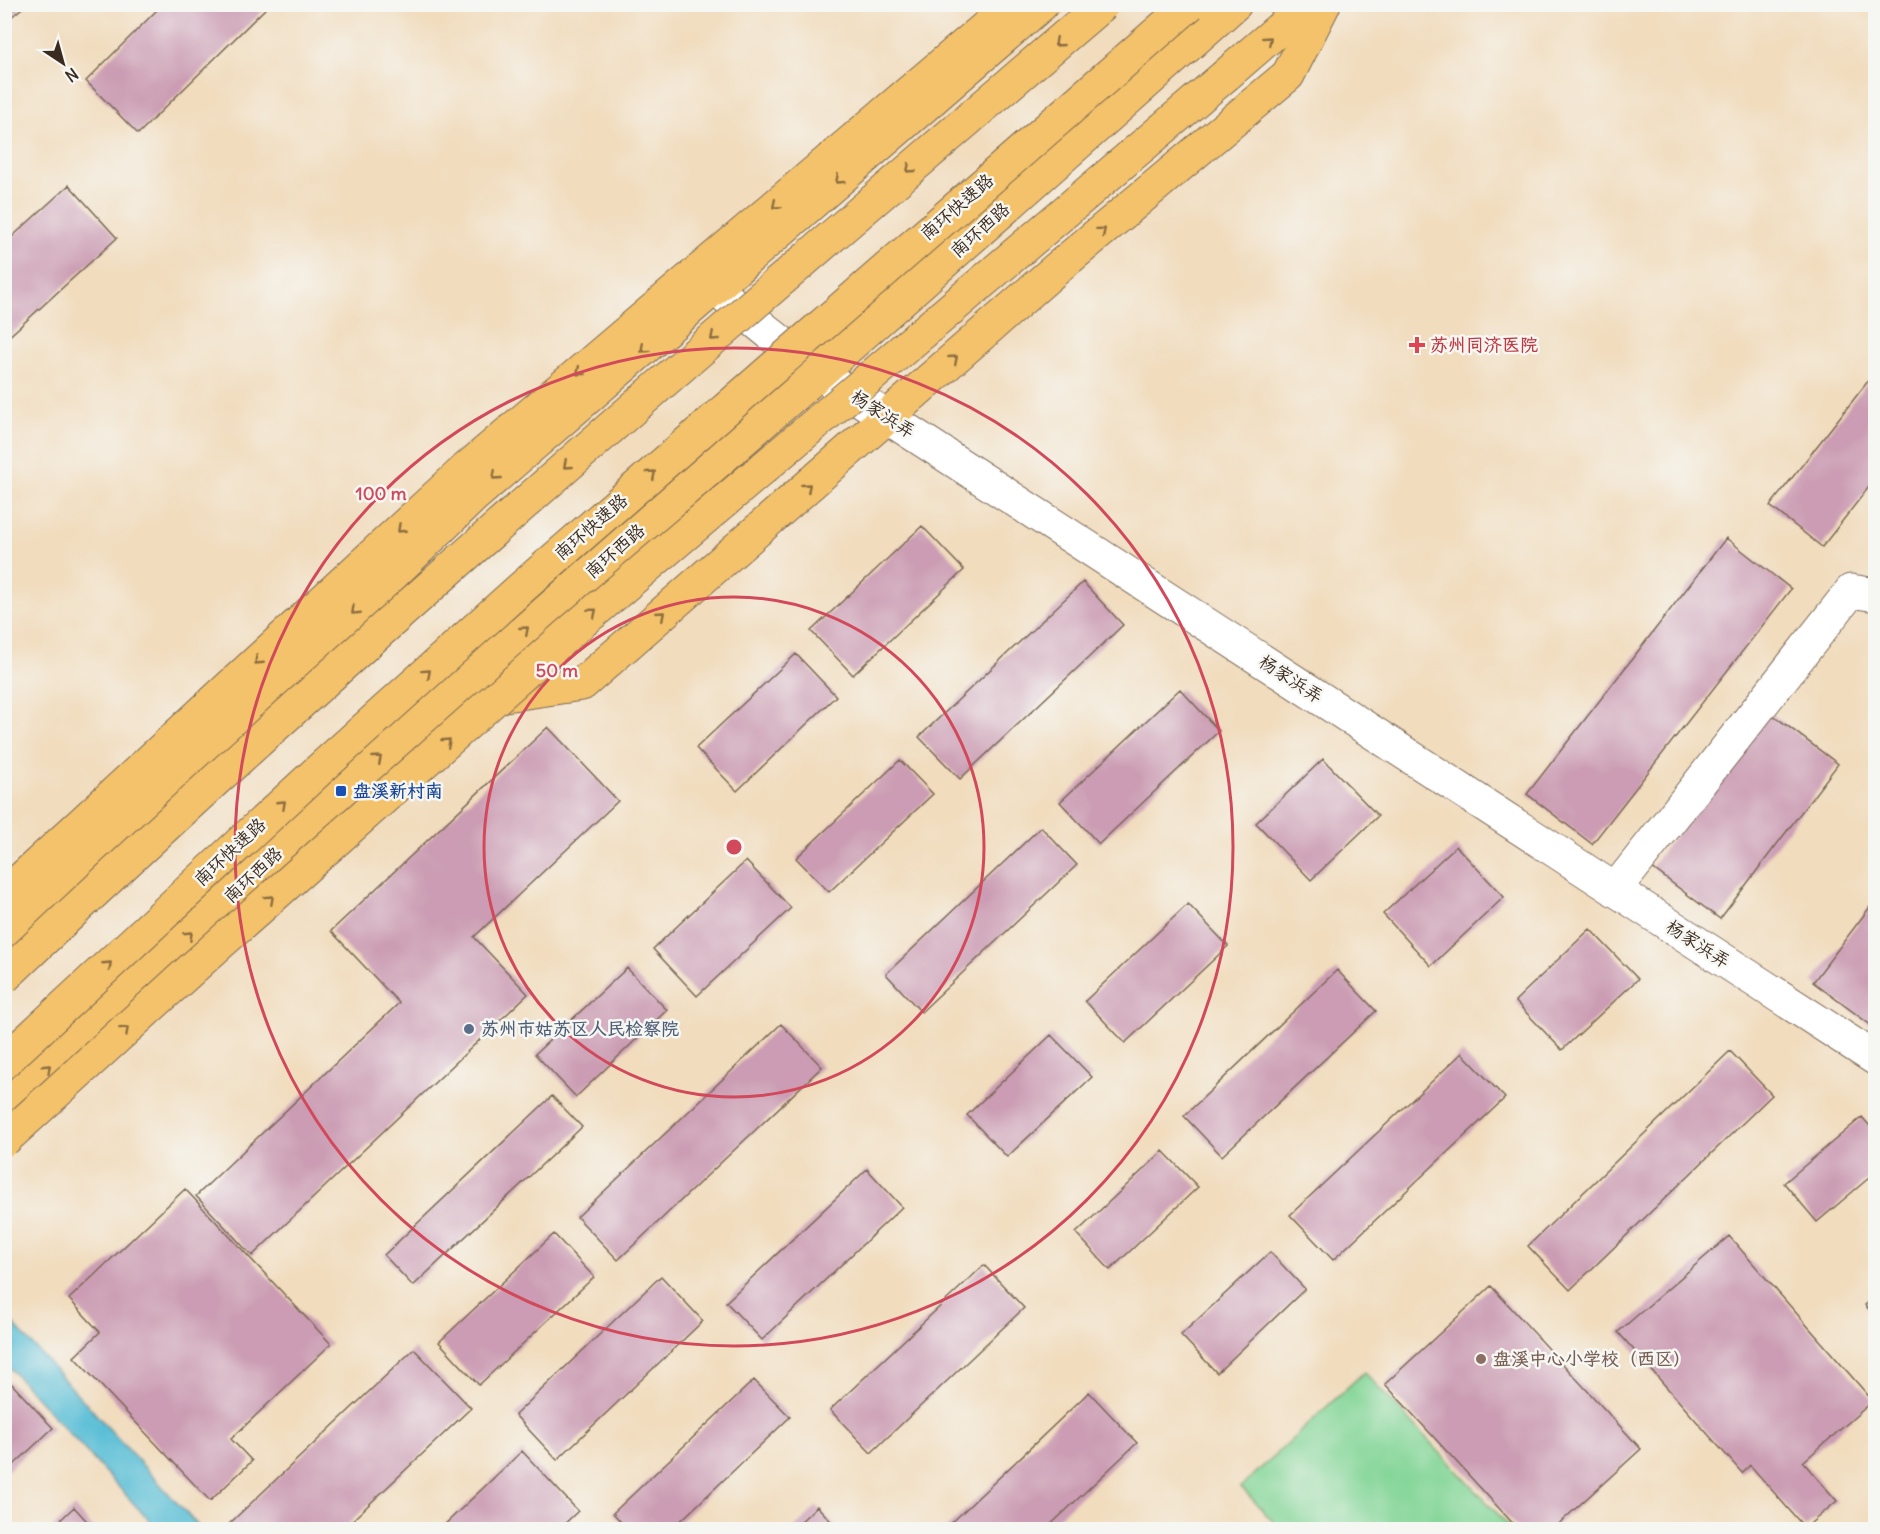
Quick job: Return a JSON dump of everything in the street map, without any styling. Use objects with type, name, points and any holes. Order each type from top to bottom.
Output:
[{"type":"main road","points":[[4,895],[467,468],[1013,4]]},
{"type":"main road","points":[[4,937],[262,701],[474,496],[1042,4]]},
{"type":"main road","points":[[4,977],[272,728],[479,543],[683,364],[1103,4]]},
{"type":"main road","name":"南环快速路","points":[[4,1062],[312,777],[520,589],[1190,4]]},
{"type":"main road","name":"南环西路","points":[[4,1108],[341,792],[1235,4]]},
{"type":"main road","points":[[4,1140],[215,948],[568,634],[1308,4]]},
{"type":"main road","points":[[440,704],[582,684],[1055,270],[1288,75],[1324,4]]},
{"type":"street","name":"杨家浜弄","points":[[714,288],[819,373],[1875,1059]]},
{"type":"street","points":[[1615,890],[1851,591],[1875,595]]},
{"type":"green space","points":[[1364,1372],[1512,1529],[1280,1529],[1241,1487]]},
{"type":"water","points":[[5,1315],[201,1529],[157,1529],[5,1363]]},
{"type":"building","points":[[4,4],[27,4],[4,23]]},
{"type":"building","points":[[163,4],[270,4],[138,134],[86,81]]},
{"type":"building","points":[[69,185],[117,238],[4,341],[4,244]]},
{"type":"building","points":[[1876,371],[1876,478],[1822,547],[1770,506]]},
{"type":"building","points":[[922,526],[964,570],[853,675],[811,631]]},
{"type":"building","points":[[1726,538],[1791,589],[1592,844],[1527,794]]},
{"type":"building","points":[[1083,582],[1123,625],[960,779],[919,737]]},
{"type":"building","points":[[796,654],[836,696],[737,791],[696,748]]},
{"type":"building","points":[[1180,689],[1219,731],[1099,844],[1060,802]]},
{"type":"building","points":[[1769,712],[1838,764],[1720,919],[1651,867]]},
{"type":"building","points":[[548,727],[618,801],[474,937],[528,994],[252,1256],[196,1196],[399,1003],[331,931]]},
{"type":"building","points":[[1323,759],[1378,816],[1311,880],[1256,823]]},
{"type":"building","points":[[900,760],[933,794],[829,892],[796,858]]},
{"type":"building","points":[[1041,827],[1077,865],[921,1012],[886,974]]},
{"type":"building","points":[[1456,846],[1504,897],[1431,966],[1383,914]]},
{"type":"building","points":[[746,861],[791,908],[697,996],[653,949]]},
{"type":"building","points":[[1876,899],[1876,1029],[1813,982]]},
{"type":"building","points":[[1188,904],[1228,946],[1125,1043],[1085,1001]]},
{"type":"building","points":[[1590,929],[1638,979],[1562,1050],[1515,1001]]},
{"type":"building","points":[[627,968],[667,1010],[576,1097],[535,1054]]},
{"type":"building","points":[[1337,970],[1376,1011],[1222,1156],[1184,1116]]},
{"type":"building","points":[[781,1024],[822,1067],[618,1260],[577,1217]]},
{"type":"building","points":[[1051,1035],[1092,1077],[1007,1157],[967,1115]]},
{"type":"building","points":[[1730,1051],[1772,1095],[1570,1290],[1528,1246]]},
{"type":"building","points":[[1462,1053],[1505,1098],[1333,1260],[1290,1215]]},
{"type":"building","points":[[552,1096],[582,1127],[413,1286],[384,1255]]},
{"type":"building","points":[[1862,1117],[1876,1133],[1876,1172],[1817,1222],[1784,1183]]},
{"type":"building","points":[[1163,1151],[1198,1187],[1110,1270],[1076,1233]]},
{"type":"building","points":[[867,1169],[902,1207],[762,1340],[726,1302]]},
{"type":"building","points":[[185,1189],[331,1344],[231,1439],[252,1461],[210,1501],[74,1357],[100,1332],[69,1299]]},
{"type":"building","points":[[554,1234],[594,1277],[479,1385],[439,1342]]},
{"type":"building","points":[[1729,1236],[1873,1401],[1803,1462],[1837,1501],[1805,1528],[1750,1465],[1742,1473],[1618,1332]]},
{"type":"building","points":[[1270,1252],[1305,1289],[1217,1373],[1181,1335]]},
{"type":"building","points":[[984,1265],[1024,1308],[871,1453],[830,1410]]},
{"type":"building","points":[[661,1276],[703,1321],[557,1460],[515,1415]]},
{"type":"building","points":[[1491,1286],[1641,1449],[1552,1530],[1519,1530],[1385,1384]]},
{"type":"building","points":[[1876,1296],[1876,1317],[1865,1305]]},
{"type":"building","points":[[414,1349],[471,1408],[342,1530],[234,1530],[229,1524]]},
{"type":"building","points":[[754,1380],[790,1417],[671,1530],[628,1530],[613,1513]]},
{"type":"building","points":[[9,1381],[53,1428],[4,1474],[4,1385]]},
{"type":"building","points":[[1089,1392],[1137,1443],[1045,1530],[944,1530]]},
{"type":"building","points":[[522,1451],[578,1511],[558,1530],[439,1530]]},
{"type":"building","points":[[817,1506],[839,1530],[792,1530]]},
{"type":"building","points":[[74,1507],[95,1530],[50,1530]]},
{"type":"place","name":"苏州同济医院","points":[[1417,345]]},
{"type":"place","name":"盘溪新村南","points":[[341,791]]},
{"type":"place","name":"苏州市姑苏区人民检察院","points":[[469,1029]]},
{"type":"place","name":"盘溪中心小学校（西区）","points":[[1481,1359]]}]
